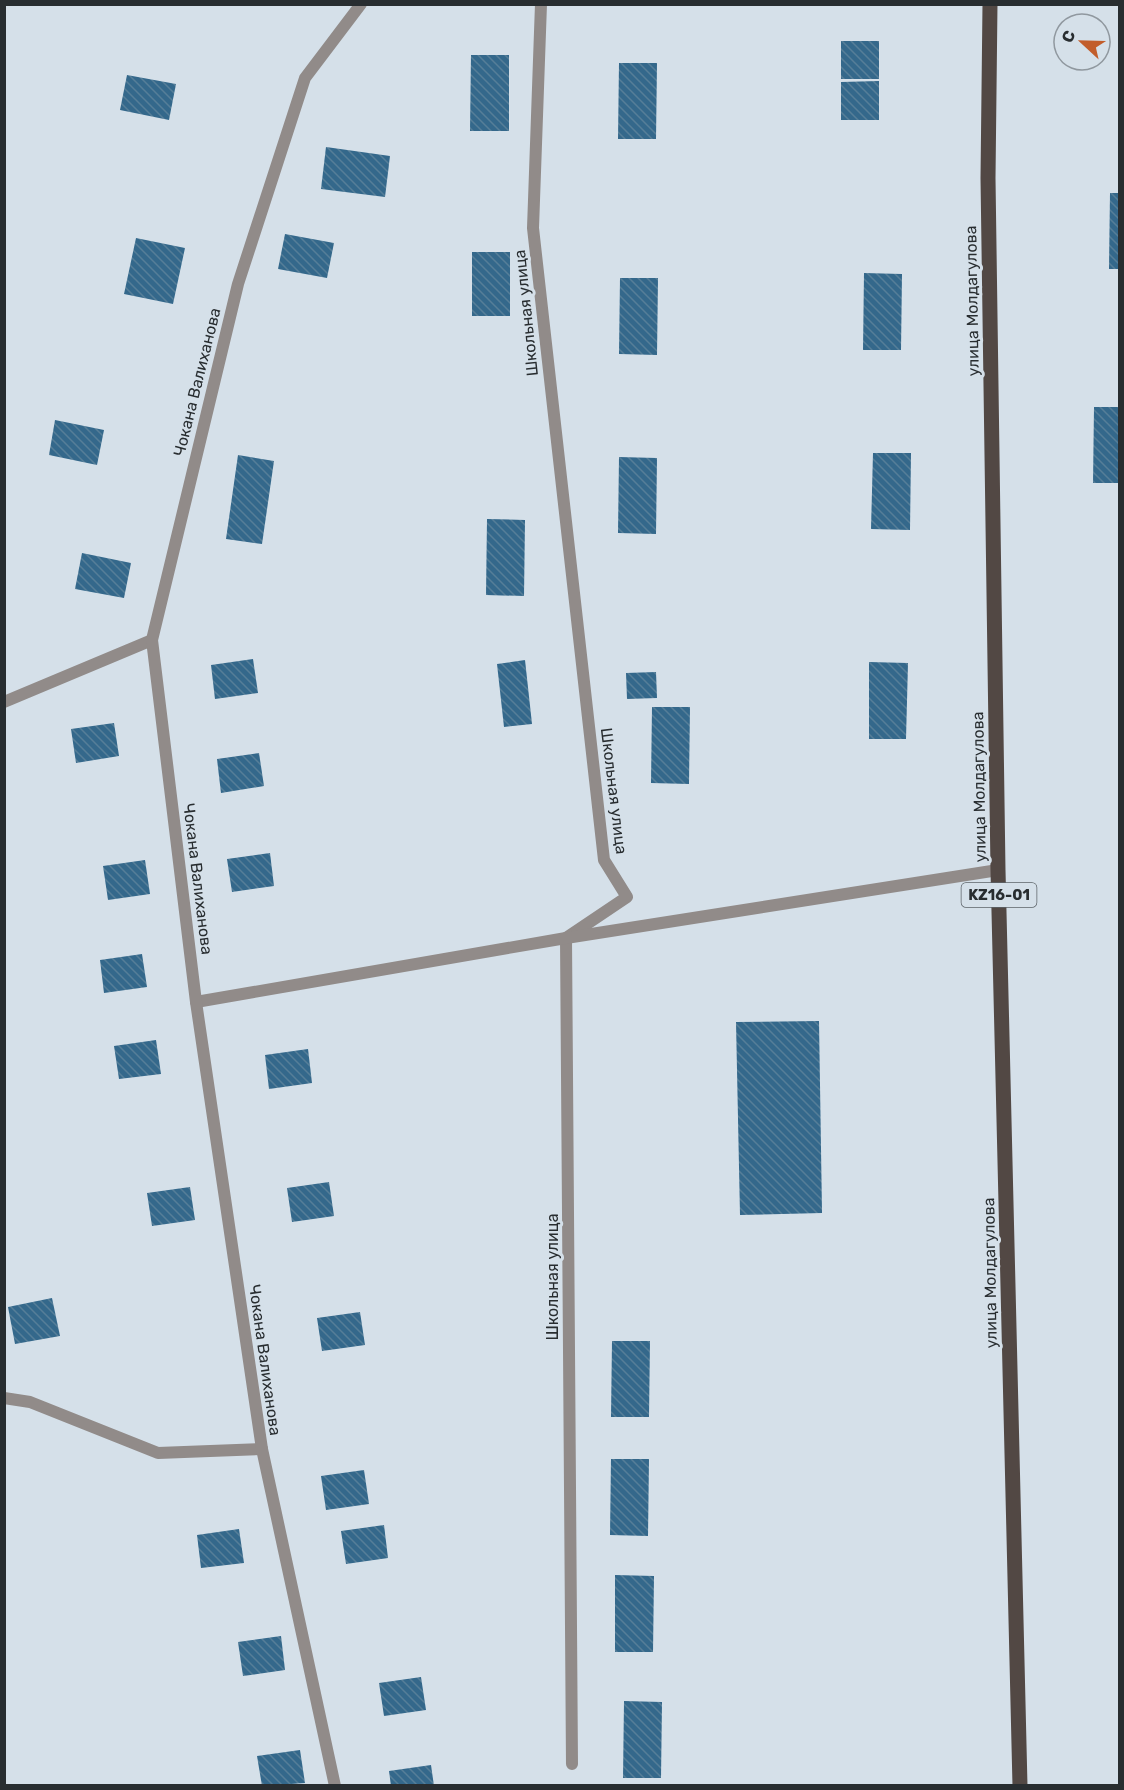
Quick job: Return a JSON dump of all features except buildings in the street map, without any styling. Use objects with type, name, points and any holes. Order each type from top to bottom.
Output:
[{"type":"main road","name":"улица Молдагулова","points":[[990,4],[988,178],[998,870],[1020,1785]]},
{"type":"street","name":"Чокана Валиханова","points":[[335,1785],[262,1449],[196,1002],[152,640],[238,284],[305,78],[361,4]]},
{"type":"street","name":"Школьная улица","points":[[541,4],[533,228],[604,860],[627,897],[566,938],[572,1764]]},
{"type":"street","points":[[4,702],[152,640]]},
{"type":"street","points":[[196,1002],[566,938],[998,870]]},
{"type":"street","points":[[4,1398],[30,1401],[158,1454],[262,1449]]}]
